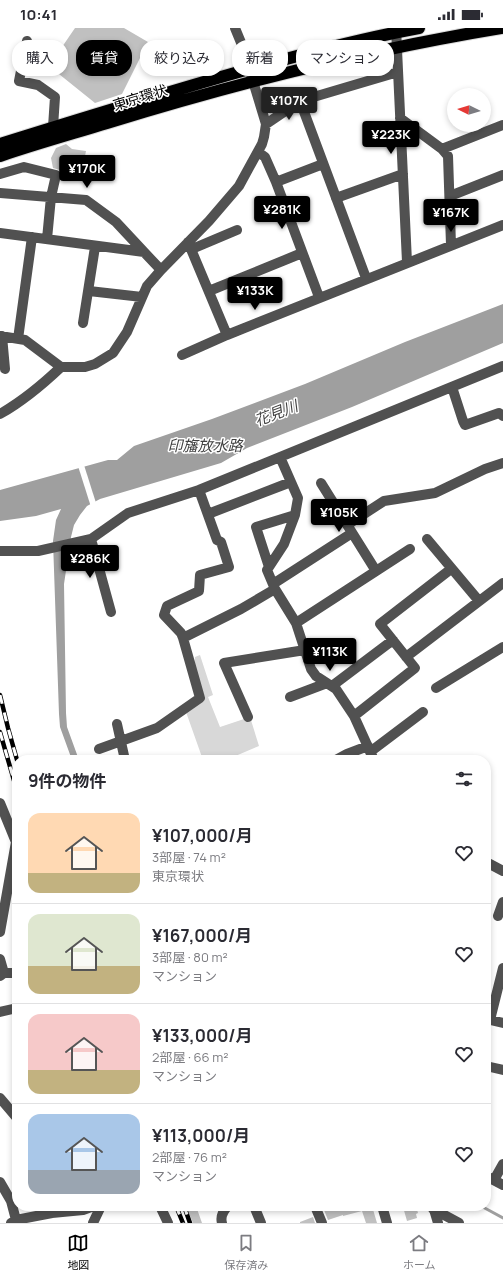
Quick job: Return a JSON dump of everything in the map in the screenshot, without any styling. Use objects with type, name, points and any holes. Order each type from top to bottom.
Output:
[{"type":"highway","name":"東京環状","points":[[288,63],[343,44],[396,30],[418,28]]},
{"type":"highway","name":"東京環状","points":[[288,68],[501,28]]},
{"type":"highway","name":"東京環状","points":[[0,156],[53,127],[154,96],[247,76]]},
{"type":"highway","name":"東京環状","points":[[0,144],[30,140],[179,101],[249,76]]},
{"type":"highway","points":[[0,137],[30,140]]},
{"type":"highway","points":[[0,163],[30,140]]},
{"type":"street","points":[[235,28],[240,40]]},
{"type":"street","points":[[396,30],[407,262]]},
{"type":"street","points":[[266,124],[300,101],[398,72]]},
{"type":"street","points":[[20,76],[19,81],[38,85],[55,97],[53,127]]},
{"type":"street","points":[[5,369],[1,336],[25,340],[61,367],[85,367],[95,364],[113,353],[127,332],[148,286],[161,270],[190,245],[239,186],[258,152],[264,137],[266,124],[252,76]]},
{"type":"street","points":[[300,101],[366,278]]},
{"type":"street","points":[[400,118],[442,149],[448,156],[451,245]]},
{"type":"street","points":[[442,149],[503,125]]},
{"type":"street","points":[[258,152],[265,157],[276,182],[319,297]]},
{"type":"street","points":[[276,182],[323,164]]},
{"type":"street","points":[[0,174],[24,167],[56,175],[51,197],[47,239]]},
{"type":"street","points":[[336,198],[403,174]]},
{"type":"street","points":[[450,196],[503,175]]},
{"type":"street","points":[[0,193],[86,200],[116,222],[161,270]]},
{"type":"street","points":[[182,355],[319,297],[503,225]]},
{"type":"street","points":[[190,245],[237,230]]},
{"type":"street","points":[[0,233],[95,247],[144,252]]},
{"type":"street","points":[[18,339],[32,237]]},
{"type":"street","points":[[190,245],[227,335]]},
{"type":"street","points":[[83,323],[95,247]]},
{"type":"street","points":[[209,291],[302,253]]},
{"type":"street","points":[[88,291],[142,297]]},
{"type":"street","points":[[0,551],[38,550],[91,539],[128,513],[199,490],[503,366]]},
{"type":"street","points":[[0,414],[16,405],[44,384],[61,367]]},
{"type":"street","points":[[452,387],[465,425],[501,414]]},
{"type":"street","points":[[280,456],[298,498],[295,515],[284,544],[267,570],[274,587],[296,624],[311,669],[316,676],[336,689],[354,716],[371,752]]},
{"type":"street","points":[[183,638],[241,609],[274,587],[384,501],[435,494],[485,469],[503,463]]},
{"type":"street","points":[[208,514],[291,482]]},
{"type":"street","points":[[321,483],[376,572]]},
{"type":"street","points":[[99,750],[157,728],[200,698],[181,633],[164,616],[167,606],[199,591],[200,575],[229,567],[220,542],[217,540],[199,490]]},
{"type":"street","points":[[269,567],[256,527],[295,515]]},
{"type":"street","points":[[91,539],[111,612]]},
{"type":"street","points":[[427,539],[478,601]]},
{"type":"street","points":[[296,624],[410,549]]},
{"type":"street","points":[[354,716],[415,668],[380,624],[451,569]]},
{"type":"street","points":[[406,657],[503,583]]},
{"type":"street","points":[[290,697],[330,684],[393,640]]},
{"type":"street","points":[[436,688],[503,647]]},
{"type":"street","points":[[248,717],[224,663],[305,650]]},
{"type":"street","points":[[345,755],[371,752],[422,712]]},
{"type":"street","points":[[117,724],[124,755]]},
{"type":"street","points":[[0,803],[4,822],[12,835]]},
{"type":"street","points":[[0,932],[5,877],[12,855]]},
{"type":"street","points":[[491,865],[503,871]]},
{"type":"street","points":[[498,916],[503,902]]},
{"type":"street","points":[[0,959],[2,974],[12,973]]},
{"type":"street","points":[[491,1010],[503,968]]},
{"type":"street","points":[[0,1012],[12,1009]]},
{"type":"street","points":[[491,1020],[503,1022]]},
{"type":"street","points":[[491,1067],[503,1070]]},
{"type":"street","points":[[0,1098],[12,1112]]},
{"type":"street","points":[[494,1180],[503,1164]]},
{"type":"street","points":[[0,1182],[11,1201],[13,1221],[46,1211]]},
{"type":"street","points":[[93,1223],[99,1211]]},
{"type":"street","points":[[162,1211],[168,1223]]},
{"type":"street","points":[[222,1223],[223,1211]]},
{"type":"street","points":[[256,1211],[261,1223]]},
{"type":"street","points":[[317,1211],[322,1223]]},
{"type":"street","points":[[383,1211],[386,1223]]},
{"type":"street","points":[[434,1211],[438,1223]]},
{"type":"street","points":[[438,1211],[459,1223]]},
{"type":"shaded area","points":[[200,655],[213,695],[208,697],[220,727],[250,717],[259,746],[238,755],[201,755],[186,712],[205,698],[194,667],[195,657]]},
{"type":"water","name":"印旛放水路","points":[[503,304],[503,343],[352,407],[247,448],[221,463],[100,499],[87,506],[74,525],[64,584],[67,727],[77,755],[70,755],[60,727],[59,714],[53,541],[56,520],[61,509],[36,516],[0,521],[0,490],[108,460],[117,460],[134,446],[212,419],[305,384],[405,342]]},
{"type":"pier","points":[[84,465],[96,503],[91,507],[78,466]]},
{"type":"building","points":[[75,28],[124,28],[145,40],[140,40],[140,58],[132,74],[132,40],[76,40],[76,76],[131,76],[122,94],[95,103],[61,76],[68,76],[68,40],[67,40]]},
{"type":"building","points":[[66,144],[72,149],[86,151],[84,161],[74,171],[53,168],[51,158],[56,148]]},
{"type":"building","points":[[188,1211],[198,1211],[202,1223],[193,1223]]},
{"type":"building","points":[[324,1211],[362,1211],[343,1215],[328,1220]]},
{"type":"building","points":[[362,1211],[373,1211],[377,1223],[366,1223]]},
{"type":"building","points":[[404,1211],[417,1211],[418,1213],[416,1214],[417,1218],[407,1221]]},
{"type":"building","points":[[313,1217],[315,1223],[300,1223],[300,1222]]},
{"type":"waterway","points":[[490,1211],[503,1218]]},
{"type":"railway","points":[[0,695],[16,755]]},
{"type":"railway","points":[[0,732],[12,774]]},
{"type":"railway","points":[[178,1211],[183,1223]]},
{"type":"railway","points":[[186,1211],[190,1223]]},
{"type":"water label","name":"花見川","points":[[276,413]]}]
